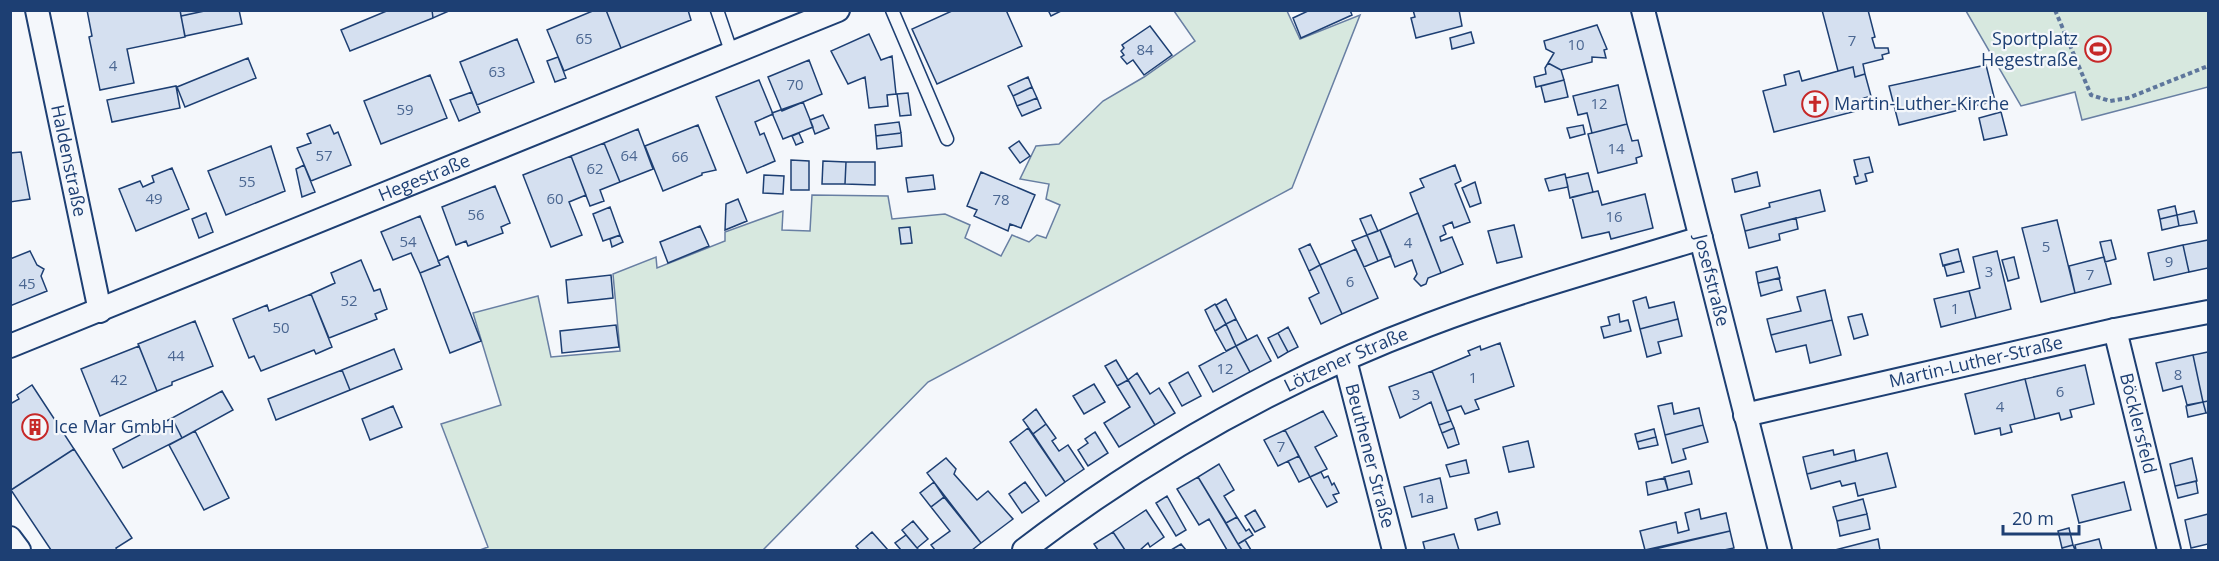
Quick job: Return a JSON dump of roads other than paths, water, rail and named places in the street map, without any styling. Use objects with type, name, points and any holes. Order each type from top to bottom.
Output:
[{"type":"street","name":"Haldenstraße","points":[[37,10],[100,311]]},
{"type":"street","name":"Hegestraße","points":[[10,346],[838,10]]},
{"type":"street","name":"Josefstraße","points":[[1643,10],[1780,550]]},
{"type":"street","name":"Lötzener Straße","points":[[1024,550],[1076,512],[1204,432],[1275,393],[1345,360],[1428,324],[1701,238]]},
{"type":"street","name":"Martin-Luther-Straße","points":[[1745,415],[2115,330],[2208,312]]},
{"type":"street","name":"Böcklersfeld","points":[[2115,330],[2169,550]]},
{"type":"street","name":"Beuthener Straße","points":[[1345,360],[1394,550]]},
{"type":"street","points":[[10,538],[19,550]]},
{"type":"lane","points":[[717,10],[732,54]]},
{"type":"lane","points":[[892,10],[947,140]]},
{"type":"place","name":"Sportplatz Hegestraße","points":[[2098,49]]},
{"type":"place","name":"Martin-Luther-Kirche","points":[[1815,104]]},
{"type":"place","name":"Ice Mar GmbH","points":[[35,427]]}]
